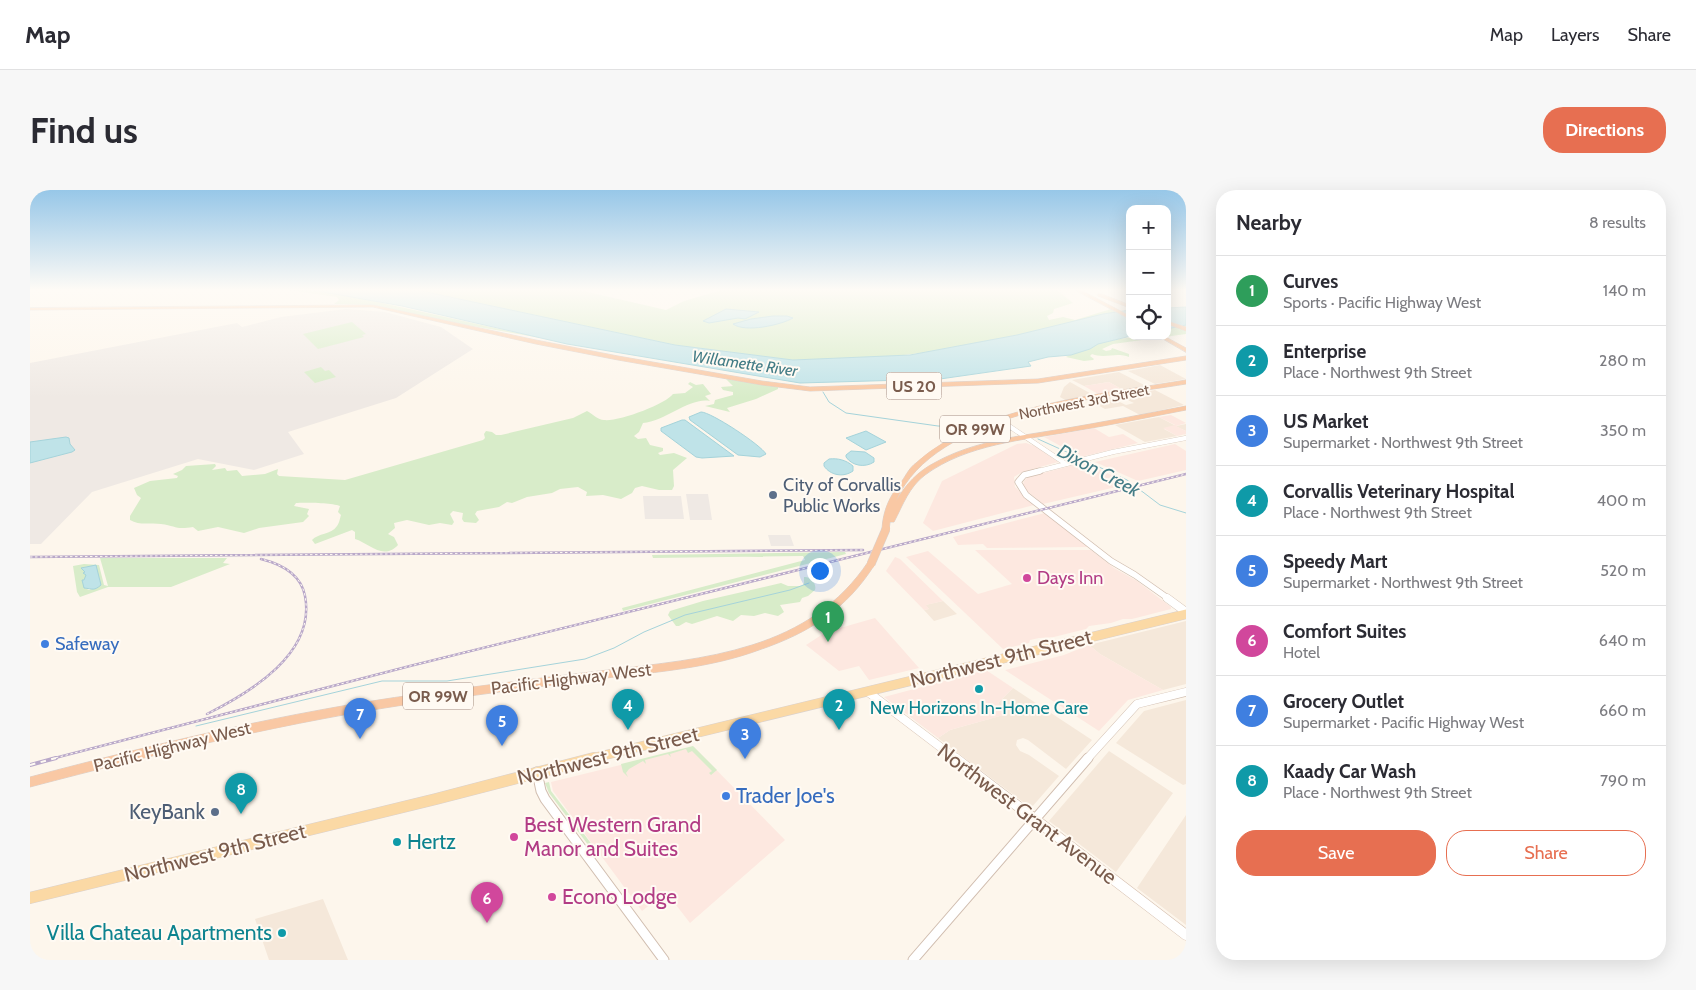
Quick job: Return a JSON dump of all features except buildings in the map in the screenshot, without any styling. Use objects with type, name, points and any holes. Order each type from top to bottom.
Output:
[{"type":"highway","name":"US 20","points":[[463,326],[536,342],[762,383],[810,389],[1010,382],[1066,378],[1186,358]]},
{"type":"highway","points":[[1167,340],[1186,350]]},
{"type":"highway","name":"Northwest 3rd Street","points":[[886,529],[886,517],[892,502],[906,478],[920,462],[948,442],[1000,420],[1056,406],[1186,382]]},
{"type":"highway","name":"OR 99W","points":[[886,529],[906,491],[928,470],[962,454],[1028,438],[1186,408]]},
{"type":"highway","name":"Pacific Highway West","points":[[30,782],[174,745],[307,716],[396,702],[667,666],[739,652],[785,636],[828,612],[854,588],[872,564],[886,529]]},
{"type":"main road","name":"Northwest 9th Street","points":[[30,898],[1186,613]]},
{"type":"main road","name":"Northwest Grant Avenue","points":[[868,692],[1186,935]]},
{"type":"street","points":[[1000,420],[1066,464]]},
{"type":"street","points":[[1186,438],[1066,464],[1024,475],[1018,482],[1022,491],[1111,561],[1135,575],[1186,613]]},
{"type":"street","points":[[913,960],[1132,708],[1137,704],[1186,692]]},
{"type":"street","points":[[537,772],[541,791],[545,799],[664,960]]},
{"type":"shaded area","points":[[222,326],[437,326],[473,349],[396,398],[288,432],[304,454],[254,470],[198,459],[92,492],[41,544],[30,544],[30,363]]},
{"type":"shaded area","points":[[1160,365],[1186,379],[1155,384],[1128,371]]},
{"type":"shaded area","points":[[1119,372],[1146,386],[1123,390],[1109,382],[1084,386],[1072,380]]},
{"type":"shaded area","points":[[1070,382],[1095,396],[1067,401],[1060,397],[1064,387]]},
{"type":"shaded area","points":[[1109,382],[1123,390],[1098,394],[1084,386]]},
{"type":"shaded area","points":[[1155,390],[1184,405],[1140,415],[1123,406],[1105,409],[1089,400],[1109,397],[1126,405],[1134,403],[1121,397]]},
{"type":"shaded area","points":[[1171,415],[1186,423],[1176,426],[1186,431],[1186,434],[1177,436],[1163,428],[1175,425],[1159,417]]},
{"type":"shaded area","points":[[1159,417],[1176,426],[1186,424],[1186,431],[1175,426],[1164,429],[1177,436],[1145,442],[1115,425]]},
{"type":"shaded area","points":[[1094,428],[1109,437],[1123,434],[1138,443],[1081,457],[1044,437]]},
{"type":"shaded area","points":[[1026,443],[1035,446],[1058,462],[1022,472],[1014,477],[1015,487],[1034,505],[933,531],[923,523],[942,481],[1017,444]]},
{"type":"shaded area","points":[[1175,444],[1186,451],[1186,470],[1138,481],[1095,462]]},
{"type":"shaded area","points":[[1085,462],[1129,484],[1043,504],[1027,491],[1023,485],[1028,477]]},
{"type":"shaded area","points":[[686,494],[708,494],[712,520],[690,520]]},
{"type":"shaded area","points":[[643,496],[681,496],[684,519],[645,519]]},
{"type":"shaded area","points":[[1045,513],[1089,547],[987,548],[983,544],[958,545],[953,537]]},
{"type":"shaded area","points":[[768,535],[790,535],[794,546],[771,546]]},
{"type":"shaded area","points":[[975,550],[1091,550],[1114,568],[1137,581],[1171,607],[1171,609],[1132,619],[1089,626],[1086,629],[1054,637],[1030,640],[1029,643],[1003,649],[906,557],[928,551],[978,594],[1012,584]]},
{"type":"shaded area","points":[[895,557],[900,559],[943,601],[926,605],[929,609],[924,610],[886,571]]},
{"type":"shaded area","points":[[943,601],[957,614],[934,621],[924,610],[929,609],[925,605]]},
{"type":"shaded area","points":[[875,618],[919,668],[869,680],[859,666],[839,671],[806,645],[826,632]]},
{"type":"shaded area","points":[[1186,621],[1186,684],[1163,690],[1100,654],[1089,645]]},
{"type":"shaded area","points":[[1089,645],[1100,654],[1163,690],[1128,700],[1099,731],[1005,670],[1064,655]]},
{"type":"shaded area","points":[[986,670],[1013,688],[998,703],[1007,714],[950,730],[938,738],[884,697]]},
{"type":"shaded area","points":[[1013,688],[1092,740],[1066,769],[1028,740],[1023,738],[1017,740],[1016,745],[1020,751],[1059,776],[1031,808],[938,738],[950,730],[1007,714],[998,703]]},
{"type":"shaded area","points":[[1186,700],[1186,784],[1183,785],[1116,743],[1144,711]]},
{"type":"shaded area","points":[[694,747],[785,840],[690,923],[666,892],[642,911],[553,791],[551,782]]},
{"type":"shaded area","points":[[1109,751],[1173,793],[1116,872],[1049,821]]},
{"type":"shaded area","points":[[1186,815],[1186,925],[1137,888]]},
{"type":"shaded area","name":"Villa Chateau Apartments","points":[[323,899],[348,960],[269,960],[255,919]]},
{"type":"green space","points":[[336,326],[357,326],[366,334],[362,335],[364,337],[318,349],[303,334]]},
{"type":"green space","points":[[472,326],[486,326],[541,338]]},
{"type":"green space","points":[[586,326],[1056,326],[929,352],[887,357],[793,360],[675,345]]},
{"type":"green space","points":[[1186,326],[1186,334],[1171,336],[1171,328]]},
{"type":"green space","points":[[1115,340],[1142,340],[1113,344],[1102,349],[1106,351],[1112,348],[1129,354],[1129,357],[1092,354],[1090,356],[1093,360],[1084,361],[1066,357],[1090,346]]},
{"type":"green space","points":[[321,367],[325,371],[329,370],[336,377],[315,383],[304,372]]},
{"type":"green space","points":[[726,379],[778,387],[778,389],[756,399],[727,408],[730,412],[705,406],[714,404],[715,400],[733,395],[733,392],[723,390],[721,387],[733,386]]},
{"type":"green space","points":[[690,382],[696,385],[703,384],[711,394],[705,396],[710,401],[694,402],[660,418],[643,423],[639,432],[634,436],[638,439],[646,438],[650,445],[663,448],[663,451],[658,453],[660,455],[674,453],[687,458],[673,470],[674,486],[672,490],[659,490],[642,486],[635,488],[632,493],[621,499],[603,495],[586,496],[587,492],[578,487],[560,489],[552,493],[527,497],[512,503],[507,502],[499,507],[477,511],[475,514],[479,520],[476,523],[464,522],[462,519],[463,513],[453,511],[450,514],[454,522],[452,525],[440,523],[429,525],[407,520],[394,523],[395,528],[388,534],[394,537],[398,545],[392,550],[387,551],[381,551],[355,539],[355,532],[352,530],[315,544],[312,540],[331,531],[338,524],[341,515],[338,512],[340,506],[332,504],[296,503],[294,506],[309,509],[307,514],[309,516],[303,522],[259,528],[244,533],[218,527],[198,531],[193,527],[179,528],[157,523],[138,523],[130,520],[130,516],[141,498],[137,495],[134,488],[150,481],[177,478],[178,476],[173,474],[186,466],[215,464],[216,466],[212,470],[225,468],[227,471],[237,470],[242,476],[265,474],[278,469],[277,474],[279,476],[345,480],[483,440],[486,431],[501,435],[573,418],[587,411],[602,420],[620,418],[661,403],[673,394],[685,393],[693,387],[688,384]]},
{"type":"green space","points":[[845,552],[846,554],[623,611],[622,608],[805,560],[803,556],[653,558],[652,555]]},
{"type":"green space","points":[[100,558],[227,558],[223,563],[230,564],[171,587],[108,587],[80,597],[77,592],[73,566],[84,564],[99,565],[104,585],[108,586]],"holes":[[[95,566],[100,580],[99,586],[89,590],[85,588],[83,582],[87,575],[84,567]]]},
{"type":"green space","points":[[804,577],[813,581],[815,590],[802,598],[800,602],[780,605],[784,612],[778,616],[765,613],[754,616],[741,615],[733,621],[717,616],[692,624],[686,622],[676,626],[668,615],[670,611],[703,601],[781,583],[788,586],[802,586]]},
{"type":"green space","points":[[693,746],[717,770],[711,775],[709,773],[712,771],[692,751],[688,753],[686,749],[670,754],[671,757],[668,754],[645,760],[646,764],[643,761],[629,769],[626,773],[628,777],[623,772],[621,764]]},
{"type":"green space","points":[[549,782],[551,791],[600,855],[595,854],[549,793],[545,783]]},
{"type":"water","name":"Willamette River","points":[[489,326],[586,326],[675,345],[793,360],[910,355],[1017,335],[1054,326],[1126,326],[1126,337],[1098,344],[1090,349],[1071,355],[1048,357],[1028,362],[1031,366],[940,379],[800,383],[567,344]]},
{"type":"water","points":[[737,326],[766,326],[754,328]]},
{"type":"water","points":[[701,412],[715,417],[755,444],[766,454],[760,457],[738,455],[690,420],[689,417]]},
{"type":"water","points":[[685,420],[734,456],[696,457],[661,431],[661,428]]},
{"type":"water","points":[[866,431],[886,442],[866,450],[846,438]]},
{"type":"water","points":[[69,438],[70,444],[75,450],[30,463],[30,442]]},
{"type":"water","points":[[851,451],[865,452],[874,458],[874,462],[867,465],[855,464],[846,457]]},
{"type":"water","points":[[829,459],[839,459],[848,462],[853,466],[853,471],[841,475],[830,472],[824,466],[824,463]]},
{"type":"water","points":[[96,565],[101,585],[95,589],[84,588],[82,580],[84,580],[86,575],[81,568]]},
{"type":"waterway","name":"Dixon Creek","points":[[823,392],[829,402],[846,413],[938,426],[965,427]]},
{"type":"waterway","name":"Dixon Creek","points":[[980,431],[987,433],[1011,430]]},
{"type":"waterway","name":"Dixon Creek","points":[[1038,439],[1080,458]]},
{"type":"waterway","name":"Dixon Creek","points":[[1086,461],[1127,480],[1160,505],[1186,513]]},
{"type":"waterway","points":[[196,726],[382,681],[447,681],[585,659],[614,648],[644,632],[685,615],[790,590],[809,583]]},
{"type":"railway","points":[[51,759],[410,666],[1186,474]]},
{"type":"railway","points":[[30,557],[863,550]]},
{"type":"railway","points":[[207,714],[242,694],[277,668],[290,653],[301,635],[306,617],[303,588],[289,571],[261,559]]},
{"type":"railway","points":[[30,765],[56,758]]},
{"type":"place","name":"City of Corvallis Public Works","points":[[773,495]]},
{"type":"place","name":"Days Inn","points":[[1027,578]]},
{"type":"place","name":"Curves","points":[[828,642]]},
{"type":"place","name":"Safeway","points":[[45,644]]},
{"type":"place","name":"New Horizons In-Home Care","points":[[979,689]]},
{"type":"place","name":"Corvallis Veterinary Hospital","points":[[628,730]]},
{"type":"place","name":"Enterprise","points":[[839,730]]},
{"type":"place","name":"Grocery Outlet","points":[[360,739]]},
{"type":"place","name":"Speedy Mart","points":[[502,746]]},
{"type":"place","name":"US Market","points":[[745,759]]},
{"type":"place","name":"Trader Joe's","points":[[726,796]]},
{"type":"place","name":"KeyBank","points":[[215,812]]},
{"type":"place","name":"Kaady Car Wash","points":[[241,814]]},
{"type":"place","name":"Best Western Grand Manor and Suites","points":[[514,837]]},
{"type":"place","name":"Hertz","points":[[397,842]]},
{"type":"place","name":"Econo Lodge","points":[[552,897]]},
{"type":"place","name":"Comfort Suites","points":[[487,923]]},
{"type":"place","name":"Villa Chateau Apartments","points":[[282,933]]}]
